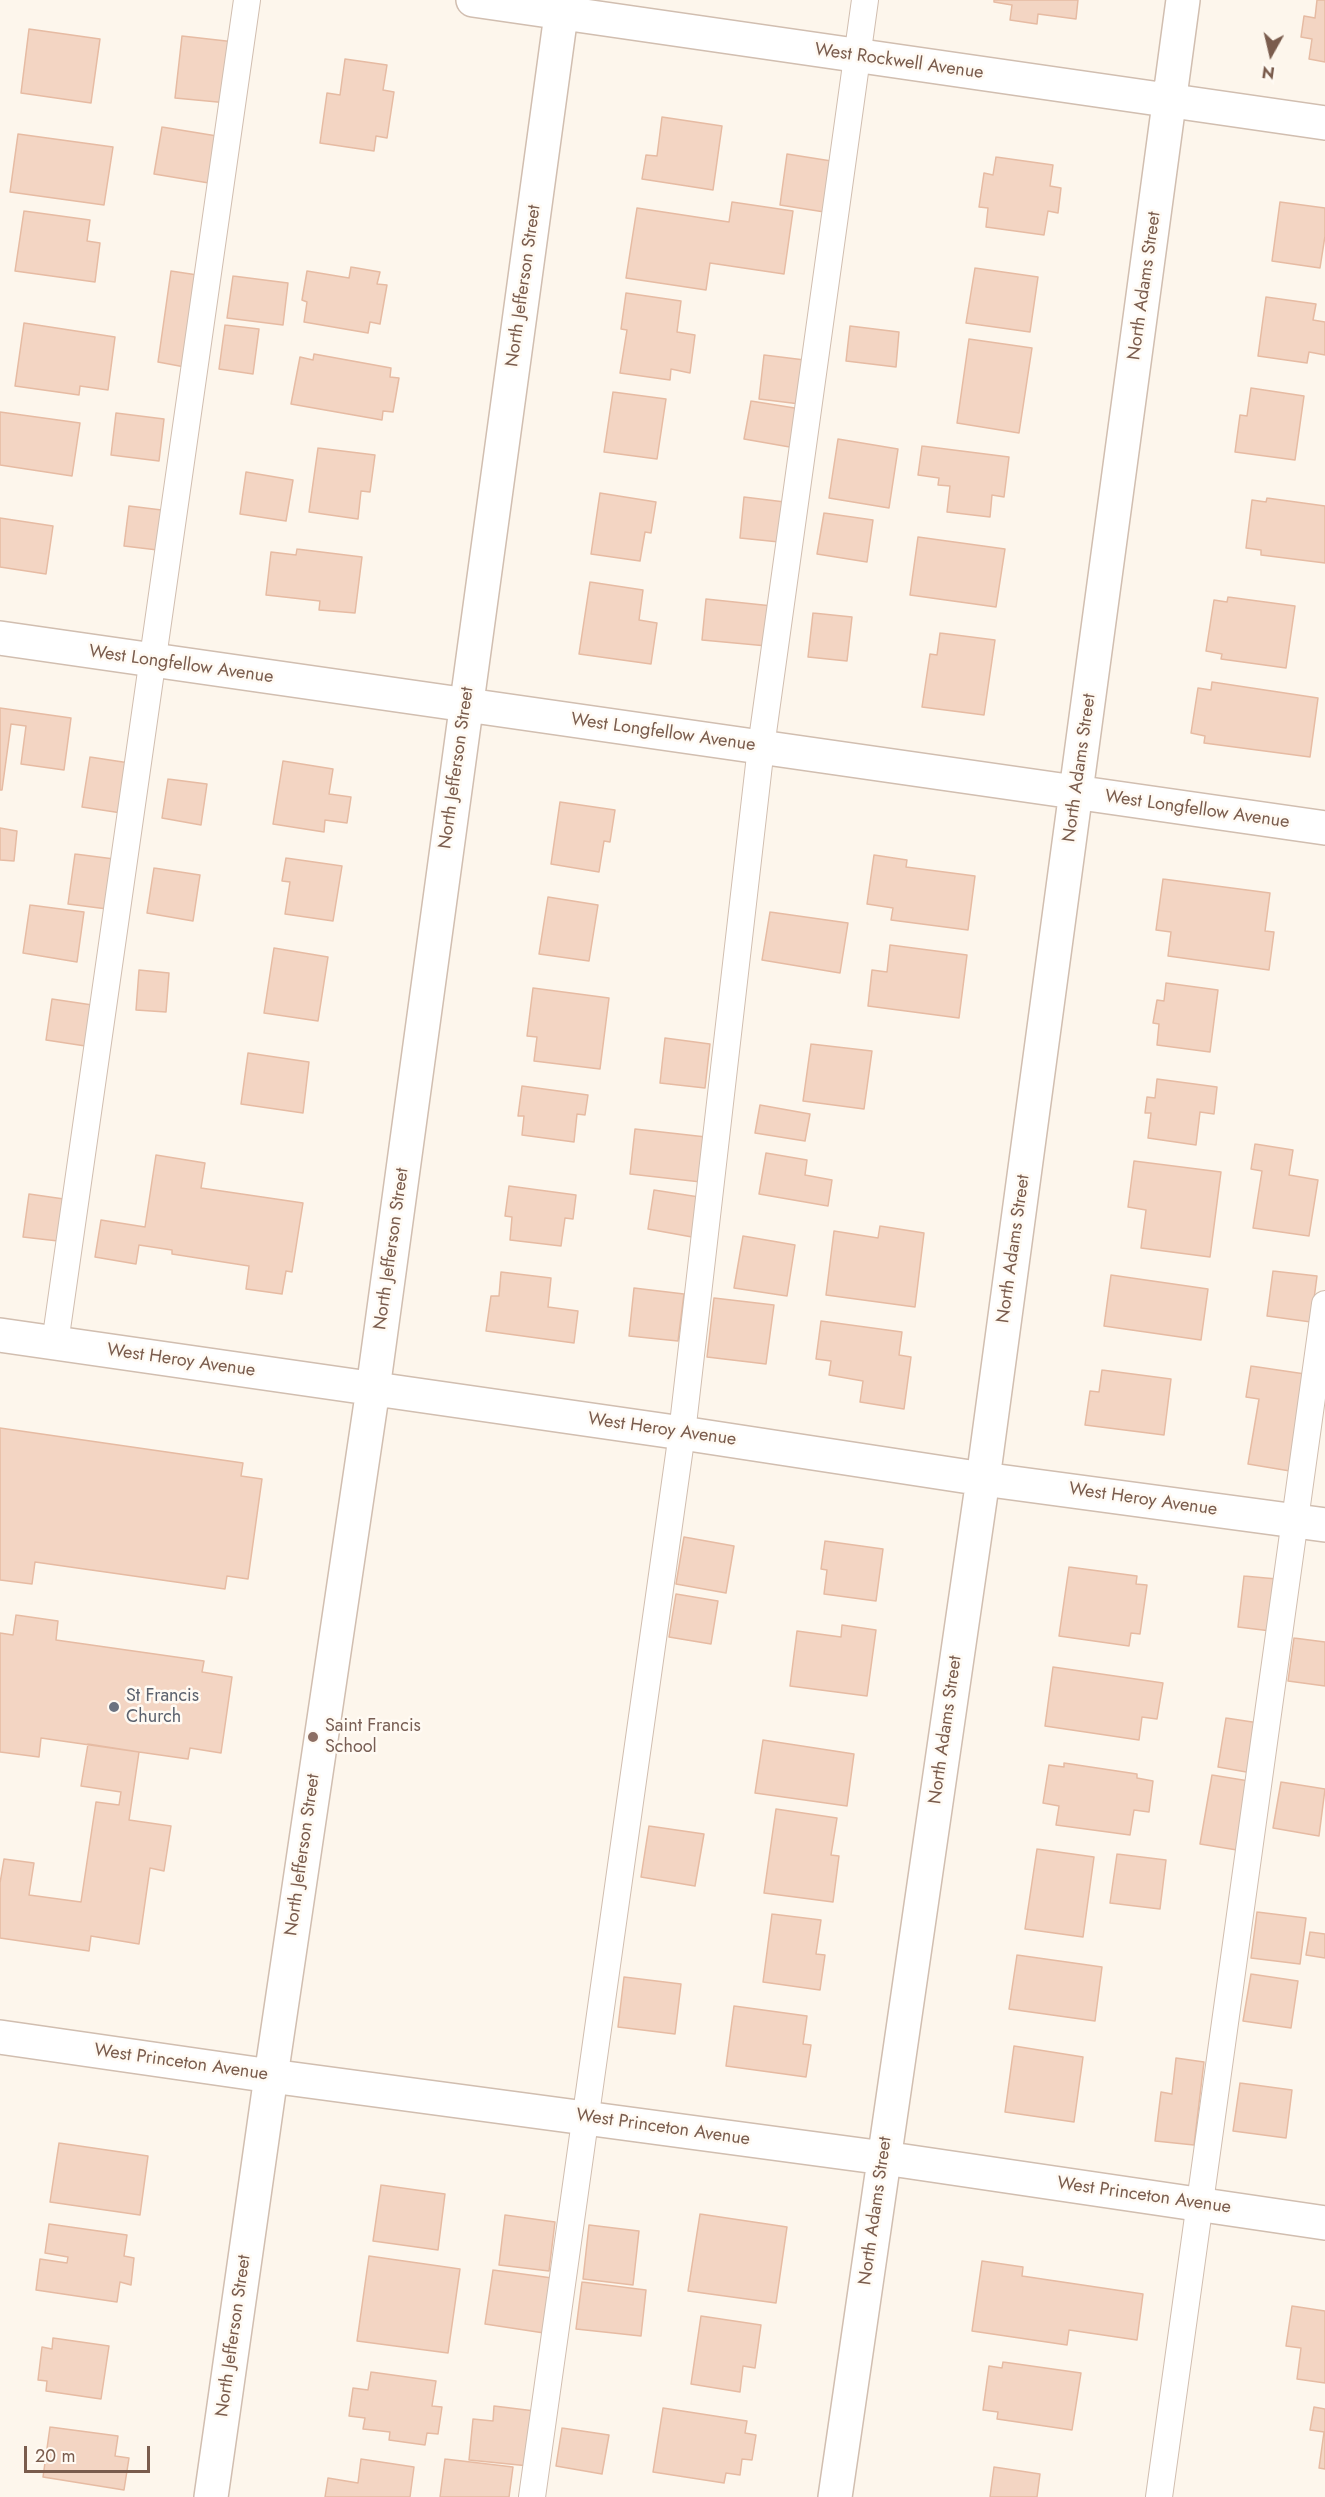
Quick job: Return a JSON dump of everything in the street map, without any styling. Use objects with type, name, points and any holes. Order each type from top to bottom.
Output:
[{"type":"street","name":"West Rockwell Avenue","points":[[473,0],[562,7],[857,56],[1325,123]]},
{"type":"street","name":"North Adams Street","points":[[835,2497],[982,1479],[1183,0]]},
{"type":"street","name":"North Jefferson Street","points":[[211,2497],[372,1389],[562,7]]},
{"type":"street","name":"West Longfellow Avenue","points":[[0,638],[1325,828]]},
{"type":"street","name":"West Heroy Avenue","points":[[0,1335],[682,1433],[982,1479],[1311,1523]]},
{"type":"street","name":"West Princeton Avenue","points":[[0,2037],[271,2076],[884,2158],[1325,2223]]},
{"type":"lane","points":[[55,1342],[247,0]]},
{"type":"lane","points":[[532,2497],[682,1433],[761,747],[865,0]]},
{"type":"lane","points":[[1159,2497],[1198,2204],[1311,1523],[1325,1304]]},
{"type":"building","points":[[994,0],[1078,0],[1076,19],[1038,14],[1037,24],[1010,20],[1012,5],[994,2]]},
{"type":"building","points":[[1317,0],[1325,0],[1325,62],[1309,59],[1312,39],[1301,37],[1304,16],[1315,18]]},
{"type":"building","points":[[29,29],[100,39],[91,103],[21,93]]},
{"type":"building","points":[[182,36],[235,42],[228,103],[175,98]]},
{"type":"building","points":[[345,59],[387,65],[383,90],[394,92],[387,138],[376,136],[374,151],[320,143],[327,93],[340,95]]},
{"type":"building","points":[[662,117],[722,126],[713,190],[642,179],[646,155],[657,156]]},
{"type":"building","points":[[162,127],[223,137],[215,184],[154,174]]},
{"type":"building","points":[[18,134],[113,147],[104,205],[10,192]]},
{"type":"building","points":[[787,154],[844,163],[837,214],[780,205]]},
{"type":"building","points":[[996,157],[1053,165],[1050,186],[1061,188],[1058,213],[1048,211],[1044,235],[986,227],[988,208],[979,207],[984,173],[993,175]]},
{"type":"building","points":[[732,202],[793,211],[784,274],[710,263],[706,290],[626,278],[637,208],[729,222]]},
{"type":"building","points":[[1280,202],[1325,208],[1325,236],[1320,268],[1272,261]]},
{"type":"building","points":[[24,211],[90,220],[87,241],[100,243],[95,282],[15,271]]},
{"type":"building","points":[[351,267],[380,272],[377,284],[387,285],[380,324],[370,322],[368,333],[304,322],[307,302],[302,300],[307,271],[349,278]]},
{"type":"building","points":[[975,268],[1038,277],[1030,332],[966,323]]},
{"type":"building","points":[[171,271],[204,276],[190,368],[158,362]]},
{"type":"building","points":[[233,276],[288,283],[283,325],[227,318]]},
{"type":"building","points":[[626,293],[681,301],[677,332],[695,335],[690,373],[671,369],[670,380],[620,373],[627,330],[621,329]]},
{"type":"building","points":[[1266,297],[1316,304],[1313,320],[1325,322],[1325,355],[1309,352],[1307,363],[1258,356]]},
{"type":"building","points":[[24,323],[115,337],[108,390],[80,386],[79,395],[15,386]]},
{"type":"building","points":[[225,325],[259,329],[253,374],[219,369]]},
{"type":"building","points":[[850,326],[899,332],[896,367],[846,361]]},
{"type":"building","points":[[969,339],[1032,348],[1019,433],[957,423]]},
{"type":"building","points":[[314,354],[391,368],[390,377],[399,378],[393,412],[383,411],[382,420],[291,404],[300,357],[313,360]]},
{"type":"building","points":[[764,355],[813,361],[808,405],[759,399]]},
{"type":"building","points":[[1251,388],[1304,396],[1295,460],[1235,452],[1240,415],[1247,416]]},
{"type":"building","points":[[613,392],[666,399],[657,459],[604,452]]},
{"type":"building","points":[[751,401],[807,410],[801,449],[744,439]]},
{"type":"building","points":[[0,412],[80,423],[72,476],[0,465]]},
{"type":"building","points":[[116,413],[164,419],[159,461],[111,455]]},
{"type":"building","points":[[838,439],[898,449],[889,508],[829,498]]},
{"type":"building","points":[[922,446],[1009,457],[1004,497],[992,495],[990,517],[947,512],[950,486],[938,485],[939,478],[918,475]]},
{"type":"building","points":[[318,448],[375,455],[370,492],[361,491],[358,519],[309,512]]},
{"type":"building","points":[[246,472],[293,480],[286,521],[240,514]]},
{"type":"building","points":[[600,493],[656,502],[651,533],[645,532],[640,561],[591,554]]},
{"type":"building","points":[[744,497],[793,503],[789,543],[740,538]]},
{"type":"building","points":[[1267,498],[1325,506],[1325,563],[1261,555],[1261,550],[1246,548],[1252,500],[1266,502]]},
{"type":"building","points":[[129,506],[170,511],[166,551],[124,546]]},
{"type":"building","points":[[824,513],[873,520],[867,562],[817,554]]},
{"type":"building","points":[[0,518],[53,526],[46,574],[0,567]]},
{"type":"building","points":[[918,537],[1005,549],[996,607],[910,595]]},
{"type":"building","points":[[297,549],[362,557],[355,613],[319,610],[320,601],[266,595],[271,552],[296,555]]},
{"type":"building","points":[[590,582],[643,590],[639,620],[657,623],[651,664],[579,654]]},
{"type":"building","points":[[1228,597],[1295,606],[1286,668],[1221,659],[1222,654],[1206,651],[1214,600],[1227,602]]},
{"type":"building","points":[[706,599],[782,607],[778,647],[702,640]]},
{"type":"building","points":[[813,613],[852,617],[847,661],[808,657]]},
{"type":"building","points":[[940,633],[995,640],[984,715],[922,707],[930,654],[937,655]]},
{"type":"building","points":[[1212,682],[1318,698],[1310,757],[1204,743],[1205,736],[1191,733],[1198,688],[1211,690]]},
{"type":"building","points":[[0,708],[71,718],[64,770],[21,764],[26,726],[11,724],[2,790],[0,790]]},
{"type":"building","points":[[90,757],[136,764],[128,814],[82,807]]},
{"type":"building","points":[[283,761],[333,769],[329,794],[351,797],[347,823],[325,820],[324,832],[273,824]]},
{"type":"building","points":[[168,779],[207,784],[201,825],[162,818]]},
{"type":"building","points":[[560,802],[615,810],[610,842],[604,841],[599,872],[551,864]]},
{"type":"building","points":[[0,828],[17,831],[14,861],[0,860]]},
{"type":"building","points":[[75,854],[122,860],[115,910],[68,904]]},
{"type":"building","points":[[874,855],[907,860],[906,867],[975,876],[968,930],[891,920],[893,908],[867,904]]},
{"type":"building","points":[[286,858],[342,866],[333,921],[285,914],[290,882],[282,881]]},
{"type":"building","points":[[154,868],[200,875],[193,921],[147,913]]},
{"type":"building","points":[[1163,879],[1270,893],[1265,931],[1274,932],[1269,970],[1168,956],[1171,932],[1156,930]]},
{"type":"building","points":[[548,897],[598,905],[589,961],[539,954]]},
{"type":"building","points":[[30,905],[84,912],[77,962],[23,953]]},
{"type":"building","points":[[770,912],[848,923],[840,973],[762,960]]},
{"type":"building","points":[[890,945],[967,955],[959,1018],[868,1006],[872,970],[887,972]]},
{"type":"building","points":[[274,948],[328,957],[318,1021],[264,1013]]},
{"type":"building","points":[[139,970],[169,973],[166,1012],[136,1010]]},
{"type":"building","points":[[1166,983],[1218,990],[1210,1052],[1157,1045],[1159,1024],[1153,1023],[1157,1000],[1164,1001]]},
{"type":"building","points":[[533,988],[609,998],[600,1069],[534,1061],[537,1037],[527,1036]]},
{"type":"building","points":[[52,999],[99,1006],[92,1047],[46,1040]]},
{"type":"building","points":[[665,1038],[710,1044],[705,1088],[660,1083]]},
{"type":"building","points":[[811,1044],[872,1051],[864,1109],[803,1101]]},
{"type":"building","points":[[248,1053],[309,1062],[303,1113],[241,1104]]},
{"type":"building","points":[[1157,1079],[1217,1087],[1214,1114],[1200,1112],[1196,1145],[1148,1138],[1151,1113],[1145,1113],[1147,1097],[1155,1098]]},
{"type":"building","points":[[522,1086],[588,1095],[585,1115],[577,1114],[574,1142],[522,1135],[524,1116],[518,1116]]},
{"type":"building","points":[[760,1105],[810,1114],[805,1141],[755,1133]]},
{"type":"building","points":[[635,1129],[706,1137],[701,1182],[630,1174]]},
{"type":"building","points":[[1255,1144],[1293,1150],[1289,1175],[1318,1180],[1309,1236],[1253,1228],[1262,1171],[1251,1169]]},
{"type":"building","points":[[766,1153],[807,1160],[805,1175],[832,1180],[828,1206],[759,1194]]},
{"type":"building","points":[[156,1155],[205,1163],[201,1188],[303,1203],[292,1272],[286,1271],[282,1294],[246,1289],[249,1266],[172,1254],[172,1250],[139,1245],[136,1264],[95,1257],[101,1220],[145,1227]]},
{"type":"building","points":[[1134,1161],[1221,1172],[1210,1257],[1141,1248],[1146,1210],[1128,1207]]},
{"type":"building","points":[[509,1186],[576,1195],[573,1219],[565,1218],[561,1246],[510,1240],[512,1217],[505,1216]]},
{"type":"building","points":[[654,1190],[699,1197],[692,1237],[648,1229]]},
{"type":"building","points":[[29,1194],[64,1199],[58,1241],[23,1237]]},
{"type":"building","points":[[880,1226],[924,1233],[915,1307],[826,1295],[834,1231],[878,1238]]},
{"type":"building","points":[[743,1236],[795,1245],[787,1296],[734,1288]]},
{"type":"building","points":[[1273,1271],[1317,1276],[1311,1322],[1267,1316]]},
{"type":"building","points":[[501,1272],[551,1278],[548,1307],[578,1311],[574,1343],[486,1331],[491,1296],[499,1296]]},
{"type":"building","points":[[1111,1275],[1208,1289],[1201,1340],[1104,1326]]},
{"type":"building","points":[[634,1288],[684,1294],[678,1341],[629,1336]]},
{"type":"building","points":[[714,1298],[774,1305],[766,1364],[707,1357]]},
{"type":"building","points":[[821,1321],[902,1332],[899,1355],[911,1357],[904,1409],[860,1402],[863,1381],[829,1375],[831,1361],[816,1359]]},
{"type":"building","points":[[1251,1366],[1305,1374],[1290,1471],[1248,1464],[1259,1399],[1246,1397]]},
{"type":"building","points":[[1102,1370],[1171,1379],[1164,1435],[1085,1425],[1090,1391],[1099,1392]]},
{"type":"building","points":[[0,1428],[243,1463],[241,1476],[262,1479],[248,1579],[227,1576],[225,1589],[35,1562],[32,1584],[0,1580]]},
{"type":"building","points":[[684,1537],[734,1546],[726,1593],[676,1584]]},
{"type":"building","points":[[825,1541],[883,1549],[876,1601],[824,1594],[827,1570],[821,1569]]},
{"type":"building","points":[[1069,1567],[1137,1576],[1136,1584],[1147,1585],[1140,1634],[1131,1633],[1129,1646],[1059,1636]]},
{"type":"building","points":[[1244,1576],[1277,1579],[1271,1631],[1238,1627]]},
{"type":"building","points":[[676,1594],[718,1601],[711,1644],[669,1637]]},
{"type":"building","name":"St Francis Church","points":[[16,1615],[58,1621],[56,1640],[204,1661],[202,1672],[232,1677],[221,1753],[190,1748],[188,1759],[41,1738],[39,1757],[0,1752],[0,1633],[13,1635]]},
{"type":"building","points":[[842,1625],[876,1630],[867,1696],[790,1686],[797,1631],[841,1637]]},
{"type":"building","points":[[1294,1638],[1325,1642],[1325,1686],[1288,1681]]},
{"type":"building","points":[[1053,1667],[1163,1683],[1157,1719],[1142,1717],[1139,1740],[1045,1726]]},
{"type":"building","points":[[1226,1718],[1259,1723],[1252,1773],[1218,1767]]},
{"type":"building","points":[[763,1740],[854,1754],[847,1806],[755,1793]]},
{"type":"building","points":[[88,1744],[139,1752],[129,1820],[171,1826],[164,1871],[150,1868],[139,1944],[91,1936],[89,1951],[0,1938],[0,1883],[4,1859],[34,1863],[29,1895],[81,1902],[96,1802],[119,1805],[121,1792],[81,1786]]},
{"type":"building","points":[[1064,1763],[1137,1774],[1137,1778],[1153,1781],[1149,1812],[1134,1810],[1130,1835],[1056,1825],[1059,1806],[1043,1803],[1049,1765],[1064,1767]]},
{"type":"building","points":[[1212,1775],[1249,1781],[1237,1850],[1200,1844]]},
{"type":"building","points":[[1281,1782],[1325,1789],[1319,1836],[1273,1828]]},
{"type":"building","points":[[776,1809],[837,1818],[831,1855],[839,1856],[833,1902],[764,1893]]},
{"type":"building","points":[[649,1826],[704,1834],[695,1886],[641,1877]]},
{"type":"building","points":[[1037,1849],[1094,1857],[1083,1937],[1025,1929]]},
{"type":"building","points":[[1117,1854],[1166,1860],[1160,1909],[1110,1903]]},
{"type":"building","points":[[1257,1912],[1306,1918],[1300,1964],[1251,1958]]},
{"type":"building","points":[[772,1914],[821,1920],[816,1954],[825,1955],[820,1990],[763,1982]]},
{"type":"building","points":[[1310,1932],[1325,1934],[1325,1958],[1306,1955]]},
{"type":"building","points":[[1017,1955],[1102,1967],[1095,2021],[1009,2009]]},
{"type":"building","points":[[1251,1974],[1298,1981],[1291,2028],[1243,2021]]},
{"type":"building","points":[[624,1977],[681,1984],[675,2034],[618,2027]]},
{"type":"building","points":[[734,2006],[807,2016],[803,2044],[811,2045],[806,2077],[726,2066]]},
{"type":"building","points":[[1014,2046],[1083,2057],[1074,2122],[1005,2112]]},
{"type":"building","points":[[1176,2058],[1204,2062],[1194,2145],[1155,2141],[1161,2092],[1172,2094]]},
{"type":"building","points":[[1240,2083],[1292,2090],[1286,2138],[1233,2131]]},
{"type":"building","points":[[59,2143],[148,2156],[140,2215],[50,2202]]},
{"type":"building","points":[[381,2185],[445,2194],[438,2250],[373,2241]]},
{"type":"building","points":[[700,2214],[787,2227],[776,2303],[688,2291]]},
{"type":"building","points":[[505,2215],[555,2222],[549,2271],[499,2265]]},
{"type":"building","points":[[49,2224],[127,2235],[124,2256],[134,2258],[131,2285],[120,2282],[117,2302],[36,2290],[40,2259],[67,2263],[68,2257],[45,2253]]},
{"type":"building","points":[[589,2225],[639,2231],[633,2285],[583,2279]]},
{"type":"building","points":[[369,2256],[460,2269],[448,2353],[357,2341]]},
{"type":"building","points":[[982,2261],[1023,2267],[1022,2276],[1143,2294],[1137,2340],[1069,2330],[1067,2345],[972,2331]]},
{"type":"building","points":[[493,2270],[552,2278],[544,2333],[485,2324]]},
{"type":"building","points":[[582,2282],[646,2290],[641,2336],[576,2329]]},
{"type":"building","points":[[1292,2306],[1325,2311],[1325,2383],[1297,2379],[1301,2348],[1286,2346]]},
{"type":"building","points":[[701,2316],[761,2325],[755,2368],[743,2366],[740,2392],[691,2384]]},
{"type":"building","points":[[53,2338],[109,2346],[101,2399],[46,2391],[47,2381],[38,2380],[42,2347],[52,2349]]},
{"type":"building","points":[[1003,2362],[1081,2373],[1072,2430],[997,2419],[998,2412],[983,2410],[989,2366],[1002,2368]]},
{"type":"building","points":[[371,2372],[436,2381],[432,2406],[442,2407],[438,2434],[427,2433],[425,2445],[389,2440],[390,2432],[363,2429],[365,2418],[349,2416],[353,2388],[368,2390]]},
{"type":"building","points":[[494,2406],[535,2411],[529,2466],[469,2460],[473,2419],[493,2421]]},
{"type":"building","points":[[1314,2407],[1325,2409],[1325,2469],[1319,2468],[1324,2432],[1310,2430]]},
{"type":"building","points":[[663,2408],[747,2421],[745,2433],[756,2435],[752,2460],[742,2459],[740,2475],[726,2473],[724,2483],[653,2472]]},
{"type":"building","points":[[50,2427],[118,2436],[115,2456],[129,2458],[124,2490],[43,2477]]},
{"type":"building","points":[[562,2428],[609,2435],[602,2474],[556,2466]]},
{"type":"building","points":[[361,2459],[414,2467],[410,2497],[325,2497],[328,2478],[358,2483]]},
{"type":"building","points":[[445,2459],[513,2467],[509,2497],[440,2497]]},
{"type":"building","points":[[994,2467],[1040,2474],[1037,2497],[990,2497]]},
{"type":"place","name":"St Francis Church","points":[[114,1707]]},
{"type":"place","name":"Saint Francis School","points":[[313,1737]]}]
